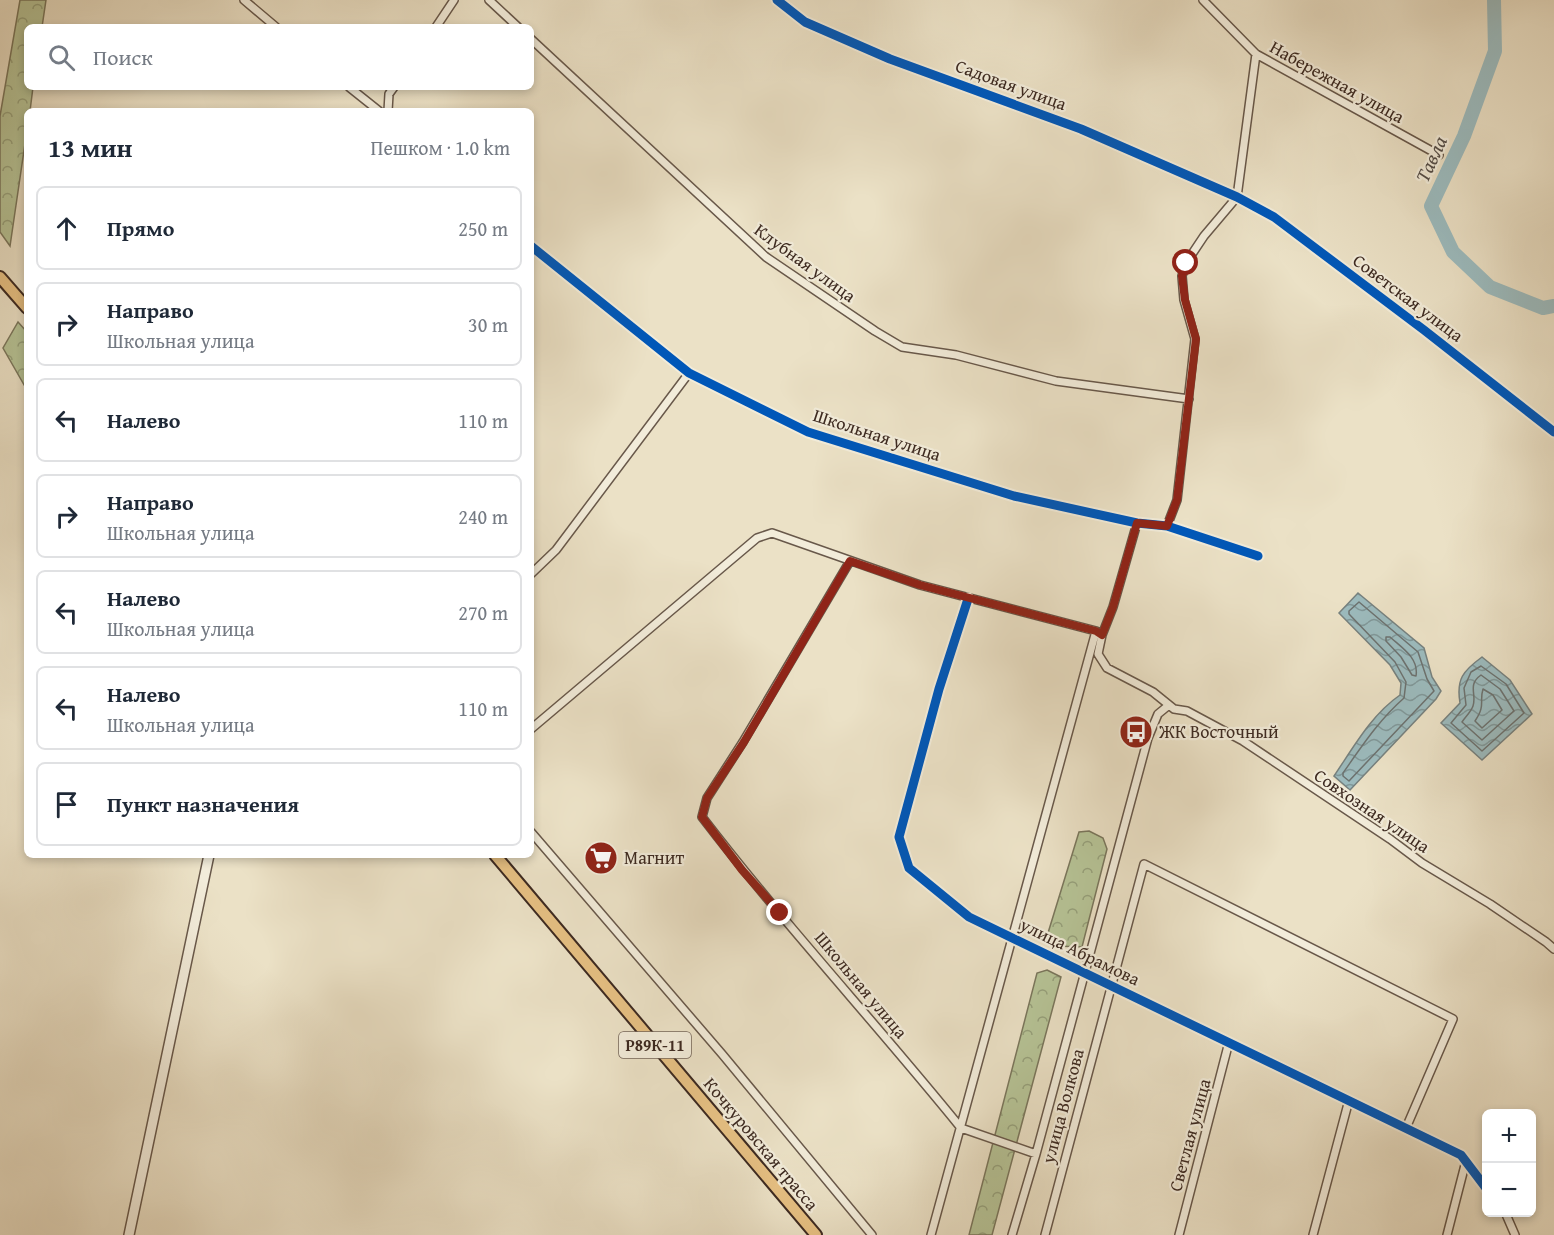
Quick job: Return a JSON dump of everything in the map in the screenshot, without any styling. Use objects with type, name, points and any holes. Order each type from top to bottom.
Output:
[{"type":"main road","points":[[0,277],[24,305]]},
{"type":"main road","name":"Кочкуровская трасса","points":[[498,858],[816,1235]]},
{"type":"street","points":[[244,0],[272,24]]},
{"type":"street","points":[[438,24],[454,0]]},
{"type":"street","points":[[489,0],[515,24]]},
{"type":"street","name":"Садовая улица","points":[[777,0],[805,22],[869,50],[1081,129],[1237,197]]},
{"type":"street","name":"Набережная улица","points":[[1203,0],[1256,54],[1439,154]]},
{"type":"street","name":"Клубная улица","points":[[534,42],[766,257],[902,347],[956,355],[1056,381],[1189,399]]},
{"type":"street","points":[[1167,526],[1177,500],[1196,339],[1185,300],[1182,276],[1186,263],[1204,236],[1237,197],[1256,54]]},
{"type":"street","points":[[354,90],[375,108]]},
{"type":"street","points":[[388,108],[389,94],[392,90]]},
{"type":"street","name":"Советская улица","points":[[1237,197],[1274,217],[1554,432]]},
{"type":"street","name":"Школьная улица","points":[[534,248],[689,373],[808,432],[1014,495],[1137,523],[1167,526],[1258,556]]},
{"type":"street","points":[[534,571],[556,550],[689,373]]},
{"type":"street","points":[[931,1235],[989,1027],[1011,937],[1099,633],[1113,607],[1137,523]]},
{"type":"street","points":[[534,726],[757,538],[772,533],[920,585],[1099,633]]},
{"type":"street","name":"Школьная улица","points":[[850,561],[744,742],[707,798],[702,817],[742,870],[832,973],[961,1128]]},
{"type":"street","name":"улица Абрамова","points":[[968,599],[939,689],[898,837],[909,868],[969,917],[1461,1155],[1482,1183]]},
{"type":"street","name":"Совхозная улица","points":[[1099,633],[1098,654],[1107,668],[1153,692],[1174,709],[1187,711],[1243,741],[1390,838],[1422,863],[1490,904],[1554,949]]},
{"type":"street","points":[[1012,1235],[1148,738],[1158,714],[1169,705]]},
{"type":"street","points":[[534,835],[722,1054],[872,1235]]},
{"type":"street","points":[[129,1235],[208,858]]},
{"type":"street","name":"улица Абрамова","points":[[1110,985],[1144,864],[1453,1019],[1406,1128]]},
{"type":"street","name":"улица Волкова","points":[[1045,1235],[1110,985]]},
{"type":"street","name":"Светлая улица","points":[[1179,1235],[1229,1042]]},
{"type":"street","points":[[1313,1235],[1349,1100]]},
{"type":"street","points":[[961,1128],[1036,1154]]},
{"type":"street","points":[[1447,1235],[1466,1161]]},
{"type":"street","points":[[1507,1217],[1515,1235]]},
{"type":"green space","points":[[20,0],[46,0],[42,24],[24,24],[24,90],[33,90],[30,108],[24,108],[24,150],[10,246],[0,232],[0,116]]},
{"type":"green space","points":[[18,322],[24,329],[24,385],[3,348]]},
{"type":"green space","points":[[1089,831],[1103,838],[1107,849],[1082,947],[1056,946],[1048,933],[1079,832]]},
{"type":"green space","points":[[1047,970],[1061,977],[992,1235],[969,1235],[1037,973]]},
{"type":"water","points":[[1358,593],[1424,648],[1432,677],[1441,691],[1350,790],[1334,776],[1371,722],[1400,695],[1401,683],[1390,665],[1339,613]]},
{"type":"water","points":[[1482,657],[1510,680],[1532,714],[1482,760],[1441,723],[1460,703],[1459,688],[1462,676]]},
{"type":"waterway","name":"Тавла","points":[[1494,0],[1495,51],[1464,136],[1431,206],[1453,252],[1490,287],[1543,308],[1554,306]]},
{"type":"cycle path","points":[[777,0],[805,22],[890,59],[1081,129],[1237,197],[1274,217],[1554,432]]},
{"type":"cycle path","points":[[534,248],[689,373],[808,432],[1014,496],[1137,523],[1167,526],[1258,556]]},
{"type":"cycle path","points":[[968,599],[939,689],[899,837],[909,868],[969,917],[1461,1155],[1482,1183]]},
{"type":"place","name":"ЖК Восточный","points":[[1136,732]]},
{"type":"place","name":"Магнит","points":[[601,858]]},
{"type":"route","points":[[780,913],[742,870],[702,817],[707,798],[744,742],[850,561],[920,585],[1096,631],[1102,635],[1113,607],[1137,523],[1167,526],[1177,500],[1196,339],[1185,300],[1182,276],[1186,263]]}]
